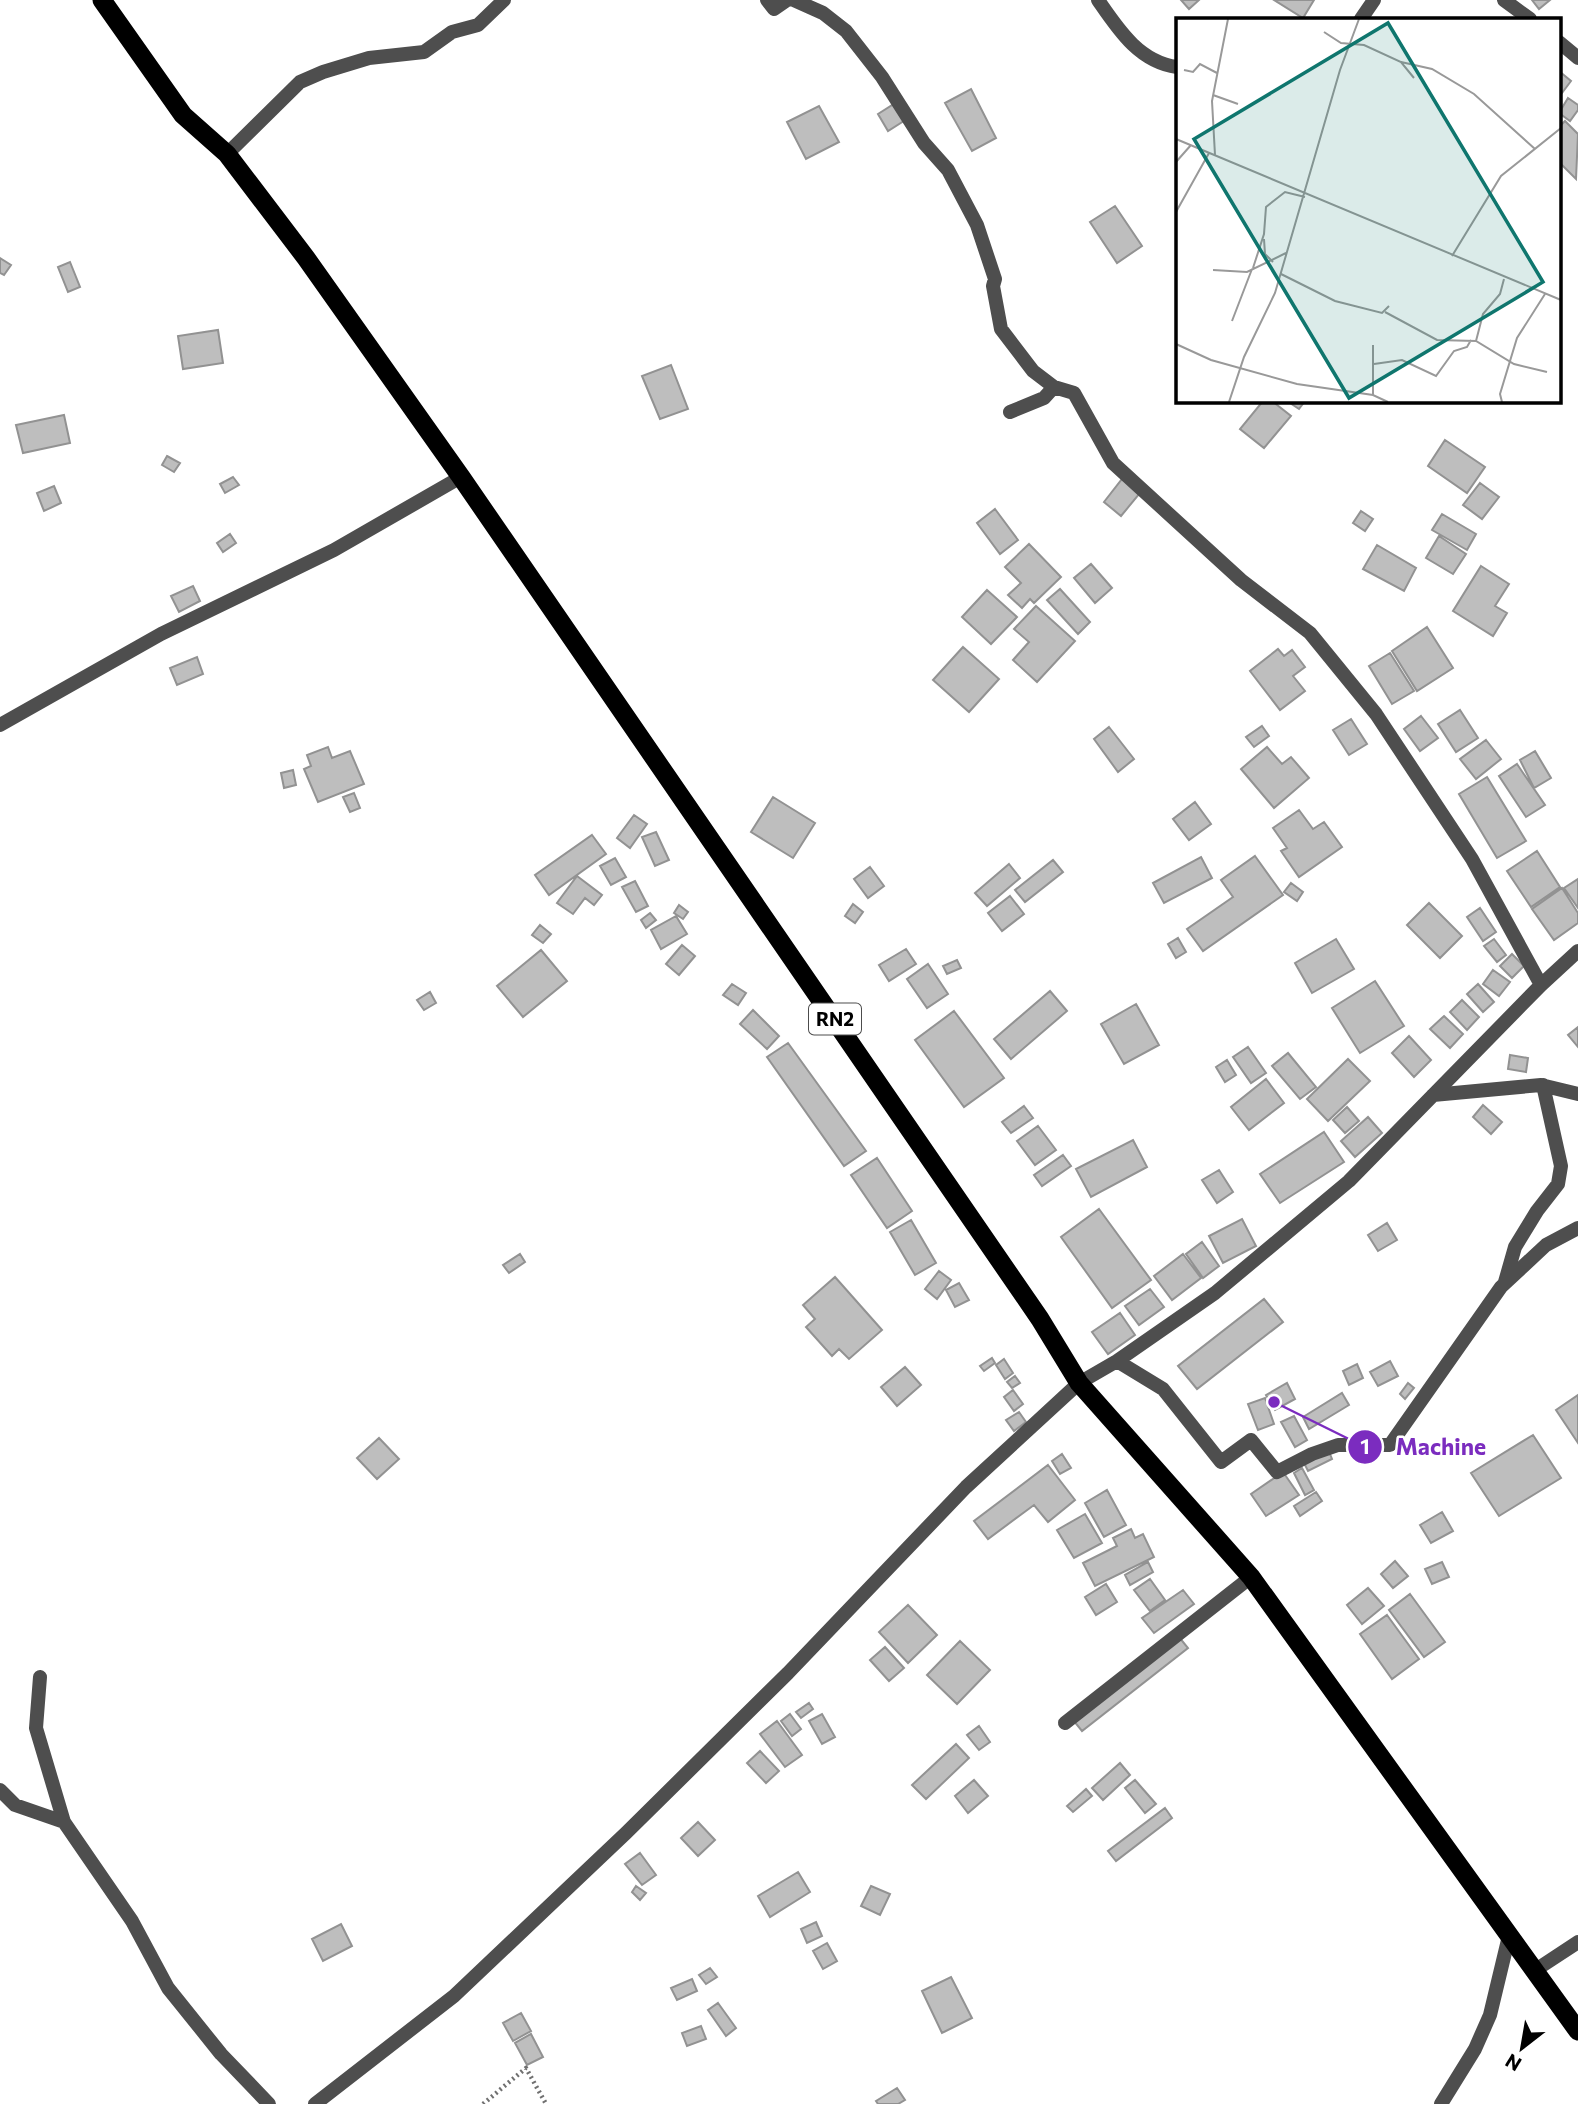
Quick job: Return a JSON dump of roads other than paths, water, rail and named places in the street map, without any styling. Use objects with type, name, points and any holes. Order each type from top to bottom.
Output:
[{"type":"highway","name":"RN2","points":[[102,0],[183,115],[227,154],[306,258],[461,477],[1032,1308],[1079,1383],[1251,1577],[1578,2031]]},
{"type":"street","points":[[227,154],[300,82],[369,58],[424,52],[452,32],[478,25],[504,0]]},
{"type":"street","points":[[767,0],[774,9],[787,0]]},
{"type":"street","points":[[794,0],[823,13],[846,31],[882,77],[924,143],[948,170],[976,225],[995,279],[993,286],[1001,329],[1033,372],[1054,387],[1074,393],[1113,463],[1241,580],[1310,633],[1347,677],[1376,714],[1472,859],[1541,985]]},
{"type":"street","points":[[1098,0],[1125,39],[1161,65],[1176,67]]},
{"type":"street","points":[[1362,18],[1374,0]]},
{"type":"street","points":[[1504,0],[1529,18]]},
{"type":"street","points":[[1560,43],[1578,58]]},
{"type":"street","points":[[1010,412],[1044,398],[1054,387]]},
{"type":"street","points":[[0,725],[162,634],[334,550],[461,477]]},
{"type":"street","points":[[315,2104],[454,1996],[626,1833],[779,1682],[966,1488],[1079,1383],[1215,1293],[1349,1181],[1541,985],[1578,951]]},
{"type":"street","points":[[1433,1095],[1543,1086],[1578,1094]]},
{"type":"street","points":[[1505,1283],[1515,1247],[1537,1211],[1558,1184],[1561,1166],[1543,1086]]},
{"type":"street","points":[[1116,1361],[1163,1389],[1220,1462],[1251,1440],[1277,1472],[1311,1454],[1338,1445],[1390,1445],[1505,1283],[1546,1245],[1578,1228]]},
{"type":"street","points":[[1065,1723],[1251,1577]]},
{"type":"street","points":[[40,1678],[36,1727],[64,1822],[132,1920],[168,1988],[221,2054],[269,2104]]},
{"type":"street","points":[[0,1790],[15,1805],[64,1822]]},
{"type":"street","points":[[1441,2104],[1475,2049],[1490,2015],[1509,1936]]},
{"type":"street","points":[[1534,1971],[1578,1942]]},
{"type":"place","name":"Machine","points":[[1274,1402]]}]
